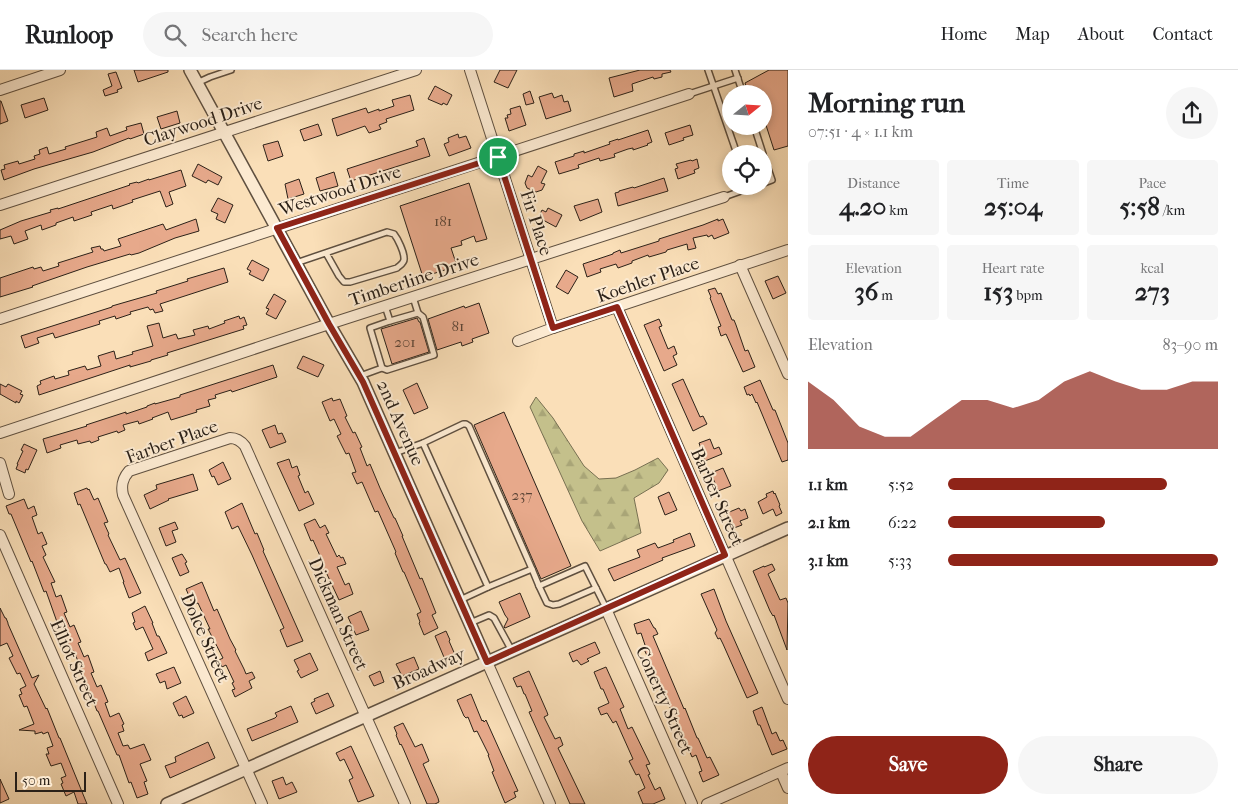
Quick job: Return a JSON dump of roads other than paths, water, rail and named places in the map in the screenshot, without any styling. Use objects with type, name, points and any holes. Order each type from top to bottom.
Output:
[{"type":"street","points":[[0,90],[60,70]]},
{"type":"street","name":"2nd Avenue","points":[[190,70],[329,324],[360,376],[550,804]]},
{"type":"street","name":"Claywood Drive","points":[[0,205],[416,70]]},
{"type":"street","name":"Fir Place","points":[[470,70],[553,328]]},
{"type":"street","name":"Westwood Drive","points":[[0,319],[689,94]]},
{"type":"street","name":"Timberline Drive","points":[[0,433],[329,324],[724,197]]},
{"type":"street","name":"Koehler Place","points":[[518,341],[788,250]]},
{"type":"street","points":[[740,266],[788,374]]},
{"type":"street","name":"Barber Street","points":[[617,307],[788,699]]},
{"type":"street","name":"Farber Place","points":[[122,484],[129,471],[226,439],[238,440]]},
{"type":"street","name":"Dickman Street","points":[[238,440],[245,446],[405,804]]},
{"type":"street","points":[[0,464],[9,494]]},
{"type":"street","name":"Dolce Street","points":[[122,484],[123,495],[262,804]]},
{"type":"street","name":"Broadway","points":[[166,804],[788,528]]},
{"type":"street","name":"Elliot Street","points":[[0,535],[118,804]]},
{"type":"street","name":"Conerty Street","points":[[606,609],[692,804]]},
{"type":"street","points":[[706,804],[784,770],[788,788]]},
{"type":"lane","points":[[197,83],[231,70]]},
{"type":"lane","points":[[708,70],[734,145]]},
{"type":"lane","points":[[735,70],[740,85]]},
{"type":"lane","points":[[689,94],[738,78]]},
{"type":"lane","points":[[724,197],[729,195]]},
{"type":"lane","points":[[296,263],[387,232],[394,234],[405,258],[403,264],[397,268],[350,282],[344,282],[326,253]]},
{"type":"lane","points":[[360,376],[382,368],[387,370],[434,355],[422,317],[418,313],[413,297]]},
{"type":"lane","points":[[385,306],[390,321]]},
{"type":"lane","points":[[382,368],[370,328],[418,313]]},
{"type":"lane","points":[[395,453],[423,443],[462,424],[469,426],[547,603],[559,604],[596,588]]},
{"type":"lane","points":[[423,443],[488,586]]},
{"type":"lane","points":[[539,586],[585,566],[606,609]]},
{"type":"lane","points":[[459,600],[488,586],[532,569]]},
{"type":"lane","points":[[470,624],[486,616],[491,616],[494,618],[512,651]]}]
